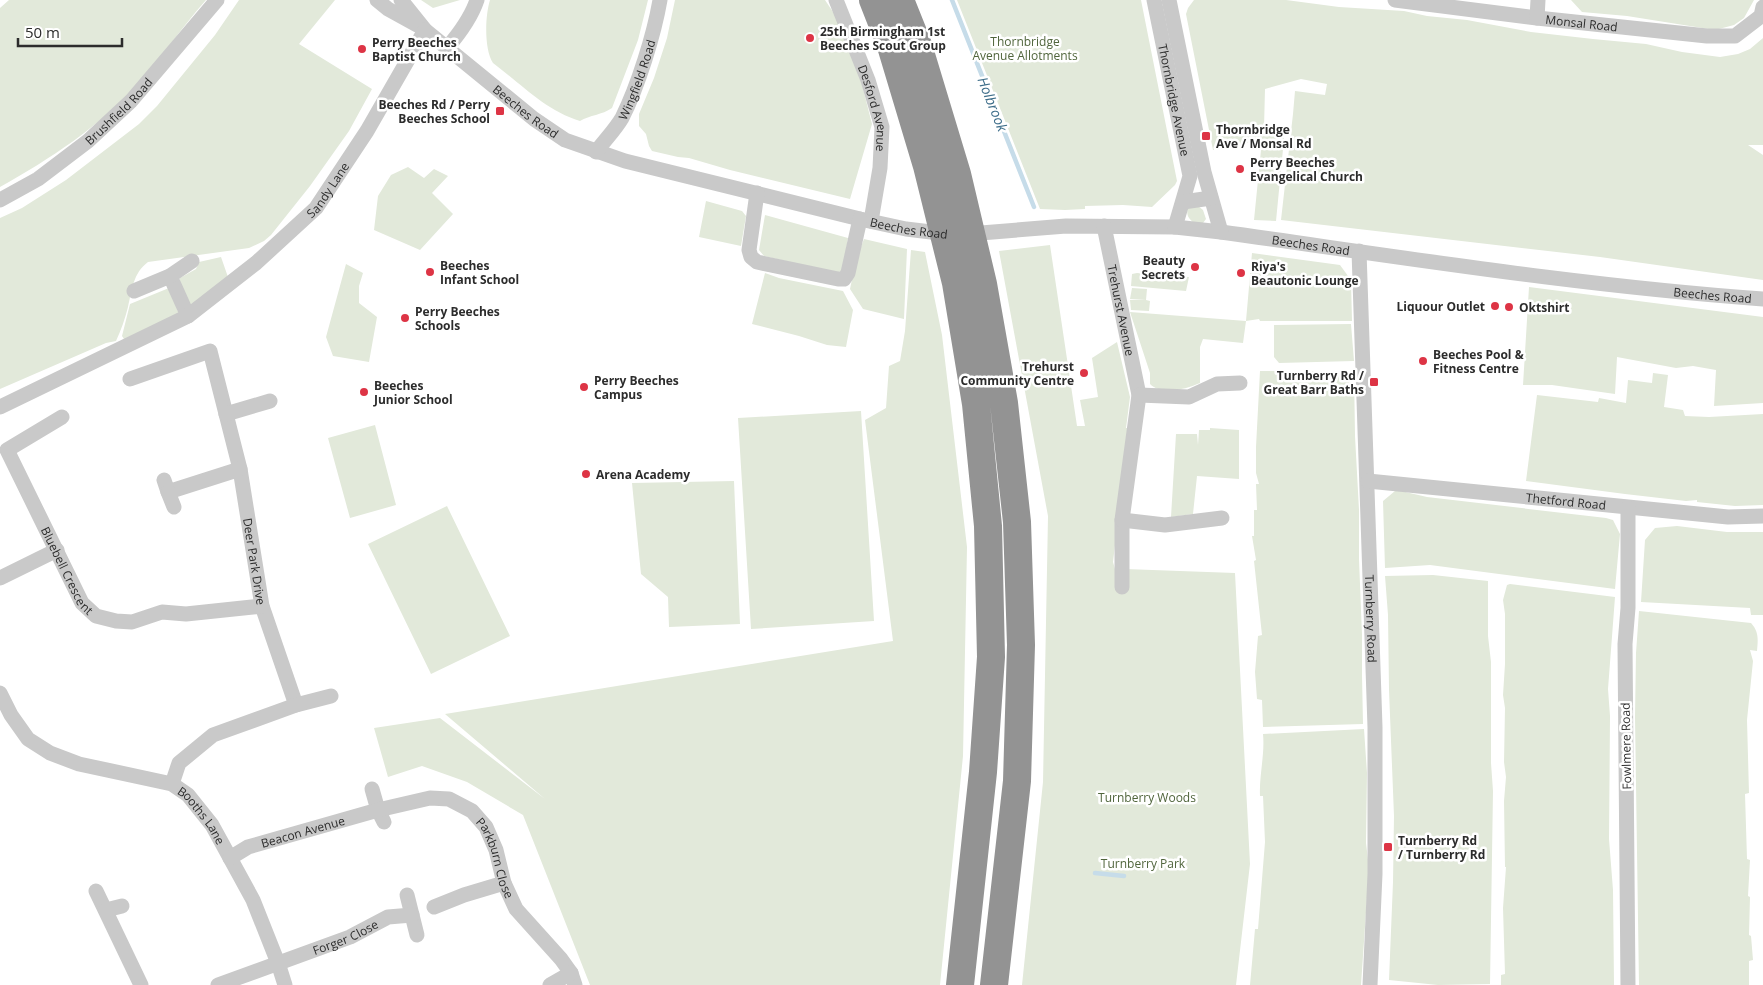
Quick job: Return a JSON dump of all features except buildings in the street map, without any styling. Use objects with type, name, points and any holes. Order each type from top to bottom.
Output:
[{"type":"highway","points":[[873,0],[891,46],[927,166],[969,284],[1004,403],[1015,504],[1021,645],[1017,780],[994,985]]},
{"type":"highway","points":[[900,0],[918,45],[957,174],[969,284],[976,404],[988,526],[991,658],[983,772],[960,985]]},
{"type":"street","name":"Brushfield Road","points":[[0,200],[38,179],[88,141],[131,101],[217,0]]},
{"type":"street","name":"Beeches Road","points":[[377,0],[388,9],[425,30],[534,119],[565,140],[624,162],[906,229],[956,235],[1066,226],[1175,227],[1479,269],[1677,293],[1763,300]]},
{"type":"street","name":"Beeches Road","points":[[402,0],[425,30]]},
{"type":"street","points":[[447,48],[457,37],[477,0]]},
{"type":"street","name":"Wingfield Road","points":[[596,152],[621,120],[634,91],[657,17],[660,0]]},
{"type":"street","name":"Desford Avenue","points":[[836,0],[868,80],[882,127],[880,168],[865,220]]},
{"type":"street","name":"Thornbridge Avenue","points":[[1154,0],[1190,176],[1175,227]]},
{"type":"street","name":"Thornbridge Avenue","points":[[1169,0],[1204,172],[1221,232]]},
{"type":"street","name":"Monsal Road","points":[[1395,0],[1537,18],[1707,36],[1735,36],[1762,12]]},
{"type":"street","points":[[1537,18],[1538,0]]},
{"type":"street","name":"Sandy Lane","points":[[0,407],[188,316],[256,263],[316,208],[367,131],[425,30]]},
{"type":"street","name":"Beeches Road","points":[[757,193],[749,250],[751,257],[757,262],[838,279],[844,278],[848,273],[865,220]]},
{"type":"street","points":[[1182,202],[1211,198]]},
{"type":"street","name":"Trehurst Avenue","points":[[1104,226],[1139,395],[1122,520],[1122,587]]},
{"type":"street","name":"Turnberry Road","points":[[1359,251],[1375,736],[1375,874],[1370,985]]},
{"type":"street","points":[[134,291],[170,276],[192,261]]},
{"type":"street","points":[[170,276],[188,316]]},
{"type":"street","name":"Deer Park Drive","points":[[130,379],[210,351],[240,469],[262,606],[296,705]]},
{"type":"street","points":[[1139,395],[1189,397],[1217,384],[1240,384]]},
{"type":"street","points":[[226,414],[270,401]]},
{"type":"street","name":"Bluebell Crescent","points":[[62,417],[3,451],[82,603],[96,616],[116,621],[132,622],[162,612],[186,614],[262,606]]},
{"type":"street","points":[[169,493],[240,469]]},
{"type":"street","name":"Thetford Road","points":[[1368,480],[1628,508],[1728,517],[1763,516]]},
{"type":"street","name":"Fowlmere Road","points":[[1628,508],[1628,608],[1625,644],[1628,985]]},
{"type":"street","points":[[1122,520],[1165,525],[1222,518]]},
{"type":"street","points":[[0,578],[56,550]]},
{"type":"street","name":"Booths Lane","points":[[0,693],[11,715],[28,739],[50,753],[79,764],[172,784],[188,795],[206,817],[253,900],[285,985]]},
{"type":"street","points":[[172,784],[179,763],[213,735],[296,705],[331,696]]},
{"type":"street","points":[[372,789],[381,816]]},
{"type":"street","name":"Parkburn Close","points":[[381,816],[430,798],[449,799],[472,811],[486,826],[496,850],[504,883],[516,909],[561,959],[573,979]]},
{"type":"street","name":"Beacon Avenue","points":[[230,858],[248,847],[381,816]]},
{"type":"street","points":[[434,907],[464,895],[504,883]]},
{"type":"street","points":[[96,891],[141,985]]},
{"type":"street","points":[[407,895],[417,935]]},
{"type":"street","points":[[106,910],[122,906]]},
{"type":"street","name":"Forger Close","points":[[218,985],[350,937],[388,917],[412,915]]},
{"type":"street","points":[[550,985],[573,979]]},
{"type":"green space","points":[[9,0],[206,0],[123,100],[73,141],[0,187],[0,8]]},
{"type":"green space","points":[[239,0],[335,0],[299,44],[372,89],[349,131],[310,186],[271,235],[264,241],[249,248],[148,262],[136,277],[126,316],[116,341],[106,343],[0,389],[0,218],[22,208],[66,180],[139,124],[157,106],[215,35]]},
{"type":"green space","points":[[421,0],[460,0],[433,8]]},
{"type":"green space","points":[[490,0],[648,0],[638,40],[612,108],[580,121],[545,104],[493,63],[488,49],[486,32]]},
{"type":"green space","points":[[675,0],[825,0],[835,15],[859,73],[872,124],[850,199],[730,170],[689,158],[652,151],[646,134],[639,126],[639,114],[654,78],[667,38]]},
{"type":"green space","name":"Thornbridge Avenue Allotments","points":[[957,0],[1141,0],[1177,181],[1175,185],[1152,207],[1123,205],[1085,206],[1085,209],[1065,210],[1040,209]]},
{"type":"green space","points":[[1194,0],[1286,0],[1339,7],[1404,11],[1531,32],[1646,44],[1682,52],[1720,57],[1738,54],[1750,49],[1763,38],[1763,145],[1748,145],[1763,155],[1763,280],[1600,257],[1281,220],[1295,91],[1325,95],[1327,84],[1301,79],[1265,89],[1264,128],[1283,131],[1284,139],[1276,221],[1254,220],[1262,140],[1213,150],[1186,14]]},
{"type":"green space","points":[[1571,0],[1754,0],[1744,18],[1734,25],[1715,30],[1627,16],[1582,12]]},
{"type":"green space","points":[[408,167],[424,178],[434,169],[448,176],[432,193],[453,214],[420,250],[374,230],[378,196],[391,175]]},
{"type":"green space","points":[[706,201],[742,211],[746,216],[741,246],[699,237]]},
{"type":"green space","points":[[1188,206],[1198,206],[1203,210],[1206,219],[1203,223],[1194,223],[1190,220],[1187,214]]},
{"type":"green space","points":[[765,215],[848,238],[843,270],[837,273],[764,256],[759,250]]},
{"type":"green space","points":[[864,239],[907,249],[904,319],[863,309],[850,289],[856,260]]},
{"type":"green space","name":"Turnberry Park","points":[[1050,245],[1077,426],[1085,426],[1080,400],[1098,397],[1092,358],[1117,342],[1130,397],[1126,428],[1129,428],[1113,562],[1120,587],[1125,569],[1235,573],[1250,864],[1236,985],[1022,985],[1043,782],[1048,516],[999,251]]},
{"type":"green space","points":[[911,250],[925,252],[942,335],[967,547],[963,756],[940,985],[590,985],[523,815],[467,782],[422,766],[388,777],[374,728],[440,718],[545,799],[445,714],[893,641],[865,420],[886,408],[889,366],[900,361],[905,331]]},
{"type":"green space","points":[[1252,253],[1340,265],[1351,280],[1352,321],[1260,321],[1259,319],[1246,321]]},
{"type":"green space","points":[[221,257],[229,280],[190,307],[178,288],[180,278],[196,269],[199,262]]},
{"type":"green space","points":[[346,264],[363,273],[359,286],[359,303],[377,317],[369,362],[333,356],[326,337]]},
{"type":"green space","points":[[765,273],[779,278],[843,291],[853,310],[846,347],[827,345],[752,324]]},
{"type":"green space","points":[[1132,274],[1189,277],[1186,291],[1131,286]]},
{"type":"green space","points":[[1529,287],[1763,317],[1763,403],[1714,406],[1716,370],[1693,366],[1676,368],[1617,357],[1615,394],[1552,385],[1523,385]]},
{"type":"green space","points":[[169,288],[179,314],[126,342],[122,336],[130,304]]},
{"type":"green space","points":[[1132,288],[1147,289],[1146,300],[1130,299]]},
{"type":"green space","points":[[1130,300],[1150,301],[1149,311],[1131,310]]},
{"type":"green space","points":[[1130,312],[1246,321],[1243,343],[1203,339],[1200,347],[1200,383],[1167,391],[1155,388],[1150,384],[1150,373]]},
{"type":"green space","points":[[1351,324],[1354,361],[1279,363],[1274,357],[1274,325]]},
{"type":"green space","points":[[1260,371],[1354,371],[1363,724],[1263,727],[1262,700],[1257,699],[1255,672],[1258,636],[1262,635],[1254,561],[1256,560],[1252,536],[1254,536],[1254,510],[1257,510],[1256,484],[1259,484],[1256,473],[1256,447]]},
{"type":"green space","points":[[1653,373],[1668,375],[1664,407],[1683,410],[1685,416],[1709,417],[1763,414],[1763,505],[1735,506],[1526,481],[1537,395],[1598,402],[1599,398],[1626,403],[1628,380],[1652,383]]},
{"type":"green space","points":[[861,411],[874,621],[751,629],[738,418]]},
{"type":"green space","points":[[375,425],[396,505],[350,518],[328,438]]},
{"type":"green space","points":[[1210,428],[1239,430],[1239,479],[1197,476],[1193,514],[1171,517],[1176,434],[1197,434],[1198,445],[1199,430],[1210,430]]},
{"type":"green space","points":[[734,481],[740,624],[669,627],[668,597],[641,574],[632,483]]},
{"type":"green space","points":[[1395,491],[1427,497],[1613,520],[1620,534],[1615,589],[1430,565],[1385,568],[1383,501]]},
{"type":"green space","points":[[447,506],[510,636],[431,674],[368,544]]},
{"type":"green space","points":[[1677,526],[1727,532],[1763,532],[1763,615],[1751,615],[1750,608],[1641,602],[1645,540],[1655,528]]},
{"type":"green space","points":[[1433,575],[1488,581],[1493,791],[1490,984],[1438,985],[1389,980],[1394,816],[1388,615],[1385,576]]},
{"type":"green space","points":[[1507,585],[1615,597],[1608,689],[1610,716],[1609,839],[1613,890],[1614,985],[1501,985],[1501,975],[1505,974],[1503,908],[1506,867],[1504,801],[1506,777],[1504,762],[1505,708],[1503,695],[1505,614],[1503,600]]},
{"type":"green space","points":[[1639,611],[1751,623],[1757,633],[1757,651],[1750,650],[1753,661],[1747,720],[1749,793],[1745,794],[1747,859],[1750,860],[1748,896],[1750,897],[1749,935],[1751,936],[1753,960],[1749,961],[1749,985],[1639,985],[1635,717]]},
{"type":"green space","points":[[1364,729],[1367,773],[1366,843],[1369,868],[1361,985],[1250,985],[1255,929],[1258,929],[1265,842],[1263,796],[1260,796],[1263,734]]},
{"type":"waterway","name":"Holbrook","points":[[952,0],[1034,207]]},
{"type":"waterway","points":[[1095,873],[1124,876]]},
{"type":"place","name":"25th Birmingham 1st Beeches Scout Group","points":[[810,38]]},
{"type":"place","name":"Perry Beeches Baptist Church","points":[[362,49]]},
{"type":"place","name":"Beeches Rd / Perry Beeches School","points":[[500,111]]},
{"type":"place","name":"Thornbridge Ave / Monsal Rd","points":[[1206,136]]},
{"type":"place","name":"Perry Beeches Evangelical Church","points":[[1240,169]]},
{"type":"place","name":"Beauty Secrets","points":[[1195,267]]},
{"type":"place","name":"Beeches Infant School","points":[[430,272]]},
{"type":"place","name":"Riya's Beautonic Lounge","points":[[1241,273]]},
{"type":"place","name":"Liquour Outlet","points":[[1495,306]]},
{"type":"place","name":"Oktshirt","points":[[1509,307]]},
{"type":"place","name":"Perry Beeches Schools","points":[[405,318]]},
{"type":"place","name":"Beeches Pool & Fitness Centre","points":[[1423,361]]},
{"type":"place","name":"Trehurst Community Centre","points":[[1084,373]]},
{"type":"place","name":"Turnberry Rd / Great Barr Baths","points":[[1374,382]]},
{"type":"place","name":"Perry Beeches Campus","points":[[584,387]]},
{"type":"place","name":"Beeches Junior School","points":[[364,392]]},
{"type":"place","name":"Arena Academy","points":[[586,474]]},
{"type":"place","name":"Turnberry Rd / Turnberry Rd","points":[[1388,847]]},
{"type":"park label","name":"Turnberry Woods","points":[[1147,797]]}]
